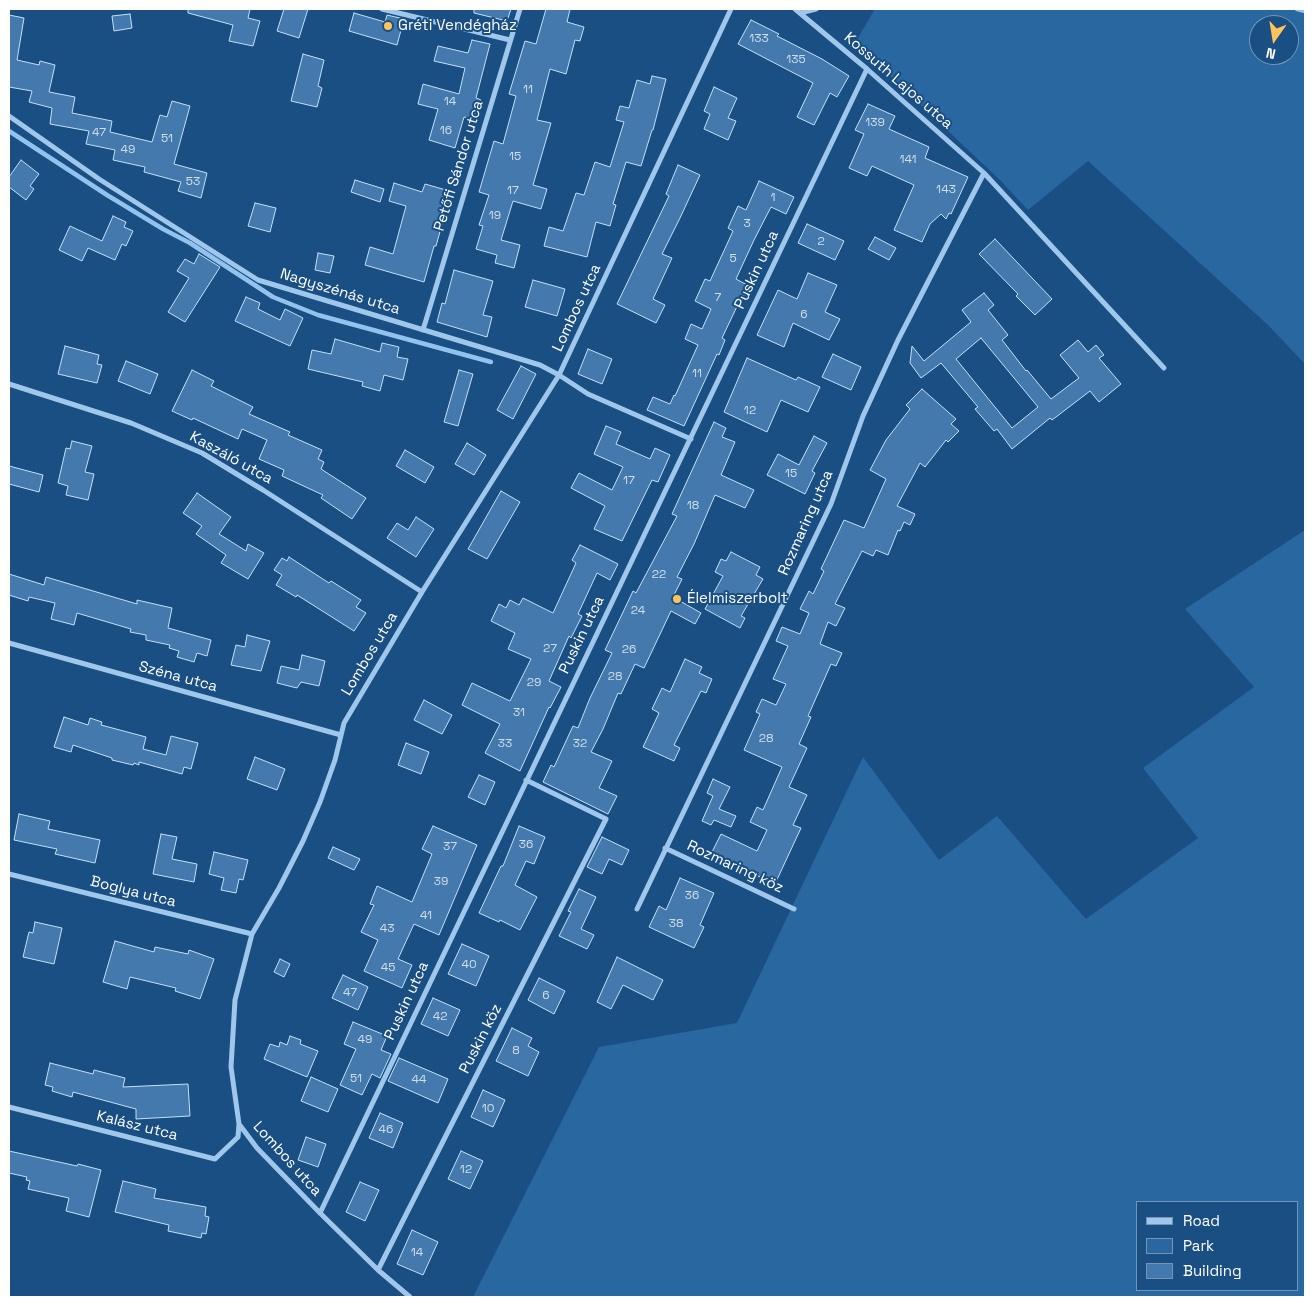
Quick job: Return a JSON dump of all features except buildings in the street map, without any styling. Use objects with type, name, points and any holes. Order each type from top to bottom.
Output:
[{"type":"street","points":[[382,9],[510,40]]},
{"type":"street","name":"Petőfi Sándor utca","points":[[423,330],[520,9]]},
{"type":"street","name":"Lombos utca","points":[[410,1297],[378,1270],[320,1213],[257,1148],[239,1124],[231,1067],[235,1000],[252,934],[279,888],[306,834],[335,760],[344,723],[422,592],[559,375],[731,9]]},
{"type":"street","points":[[797,11],[816,9]]},
{"type":"street","name":"Kossuth Lajos utca","points":[[797,11],[867,69],[984,173],[1164,368]]},
{"type":"street","name":"Puskin utca","points":[[320,1213],[867,69]]},
{"type":"street","name":"Nagyszénás utca","points":[[9,116],[99,180],[258,280],[540,365],[588,394],[691,439]]},
{"type":"street","name":"Rozmaring utca","points":[[637,909],[831,504],[863,416],[898,340],[984,173]]},
{"type":"street","name":"Kaszáló utca","points":[[9,384],[131,423],[202,453],[422,592]]},
{"type":"street","name":"Széna utca","points":[[9,643],[341,734]]},
{"type":"street","name":"Puskin köz","points":[[378,1270],[606,819],[526,780]]},
{"type":"street","name":"Rozmaring köz","points":[[665,848],[794,909]]},
{"type":"street","name":"Boglya utca","points":[[9,874],[252,934]]},
{"type":"street","name":"Kalász utca","points":[[9,1107],[215,1159],[238,1137],[239,1124]]},
{"type":"green space","points":[[875,9],[1305,9],[1305,364],[1269,326],[1088,161],[1028,210],[1000,180],[855,43]]},
{"type":"green space","points":[[1305,530],[1305,1297],[473,1297],[599,1047],[737,1023],[863,757],[939,860],[997,816],[1086,919],[1198,838],[1143,768],[1254,687],[1185,609]]},
{"type":"waterway","points":[[1297,9],[1305,11]]},
{"type":"waterway","points":[[9,131],[107,195],[190,243],[273,297],[318,315],[491,362]]},
{"type":"place","name":"Gréti Vendégház","points":[[388,26]]},
{"type":"place","name":"Élelmiszerbolt","points":[[677,599]]}]
